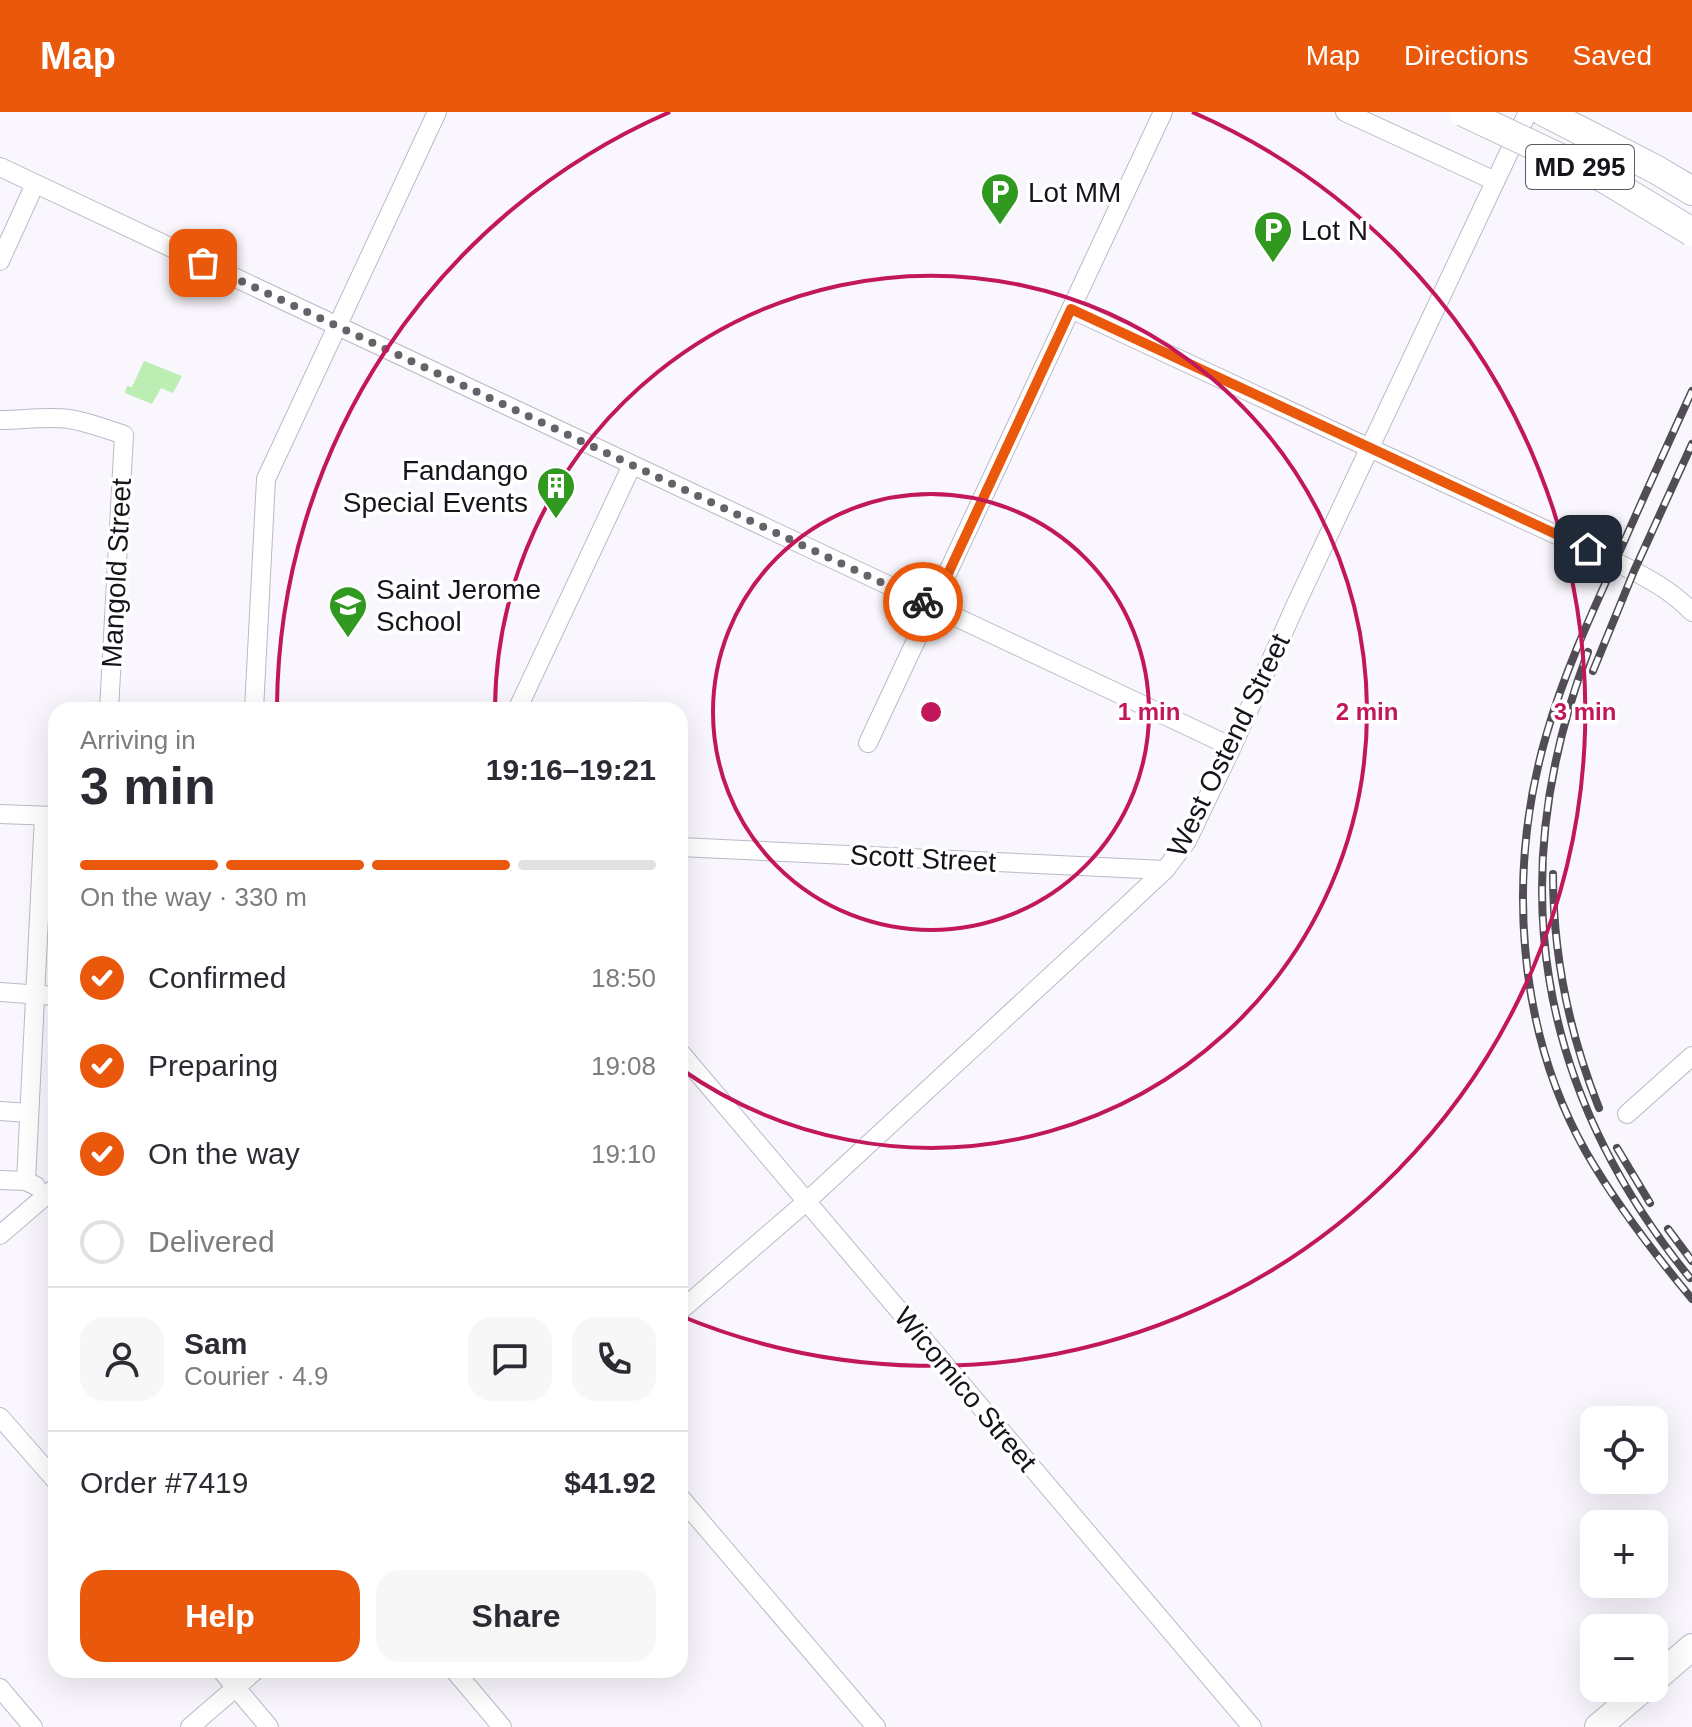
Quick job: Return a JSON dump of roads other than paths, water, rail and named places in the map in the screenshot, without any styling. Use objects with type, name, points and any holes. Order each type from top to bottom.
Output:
[{"type":"main road","name":"MD 295","points":[[1463,112],[1605,179],[1692,232]]},
{"type":"main road","name":"MD 295","points":[[1544,112],[1645,163],[1692,191]]},
{"type":"street","points":[[254,702],[266,479],[437,112]]},
{"type":"street","points":[[868,743],[1163,112]]},
{"type":"street","points":[[1345,112],[1495,181]]},
{"type":"street","name":"West Ostend Street","points":[[688,1304],[807,1201],[1165,870],[1187,841],[1528,112]]},
{"type":"street","points":[[0,167],[1232,747]]},
{"type":"street","points":[[0,261],[35,184]]},
{"type":"street","points":[[1071,309],[1634,571],[1663,587],[1692,612]]},
{"type":"street","name":"Mangold Street","points":[[0,420],[68,419],[124,435],[109,702]]},
{"type":"street","points":[[521,702],[632,465]]},
{"type":"street","points":[[0,814],[48,816]]},
{"type":"street","points":[[26,1181],[35,994],[48,840]]},
{"type":"street","name":"Scott Street","points":[[688,847],[1165,870]]},
{"type":"street","points":[[0,992],[48,995]]},
{"type":"street","points":[[1627,1114],[1692,1056]]},
{"type":"street","name":"Wicomico Street","points":[[688,1061],[1252,1727]]},
{"type":"street","points":[[0,1111],[29,1113]]},
{"type":"street","points":[[0,1180],[26,1181],[48,1192]]},
{"type":"street","points":[[0,1235],[48,1198]]},
{"type":"street","points":[[0,1417],[48,1472]]},
{"type":"street","points":[[688,1506],[876,1727]]},
{"type":"street","points":[[1668,1671],[1688,1658]]},
{"type":"street","points":[[228,1678],[269,1727]]},
{"type":"street","points":[[190,1727],[247,1678]]},
{"type":"street","points":[[461,1678],[502,1727]]},
{"type":"street","points":[[0,1688],[33,1727]]},
{"type":"street","points":[[1598,1727],[1627,1702]]},
{"type":"railway","points":[[1692,391],[1586,626],[1553,714],[1534,788],[1526,841],[1523,894],[1525,948],[1532,1001],[1545,1054],[1563,1104],[1586,1152],[1610,1190],[1649,1246],[1692,1299]]},
{"type":"railway","points":[[1593,671],[1692,444]]},
{"type":"railway","points":[[1588,652],[1561,737],[1546,820],[1542,901],[1549,980],[1568,1057],[1597,1133],[1638,1206],[1690,1278]]},
{"type":"railway","points":[[1553,874],[1556,934],[1565,993],[1579,1051],[1599,1108]]},
{"type":"railway","points":[[1617,1148],[1650,1203]]},
{"type":"railway","points":[[1668,1229],[1692,1261]]},
{"type":"place","name":"Lot MM","points":[[1000,226]]},
{"type":"place","name":"Lot N","points":[[1273,264]]},
{"type":"place","name":"Fandango Special Events","points":[[556,520]]},
{"type":"place","name":"Saint Jerome School","points":[[348,639]]}]
